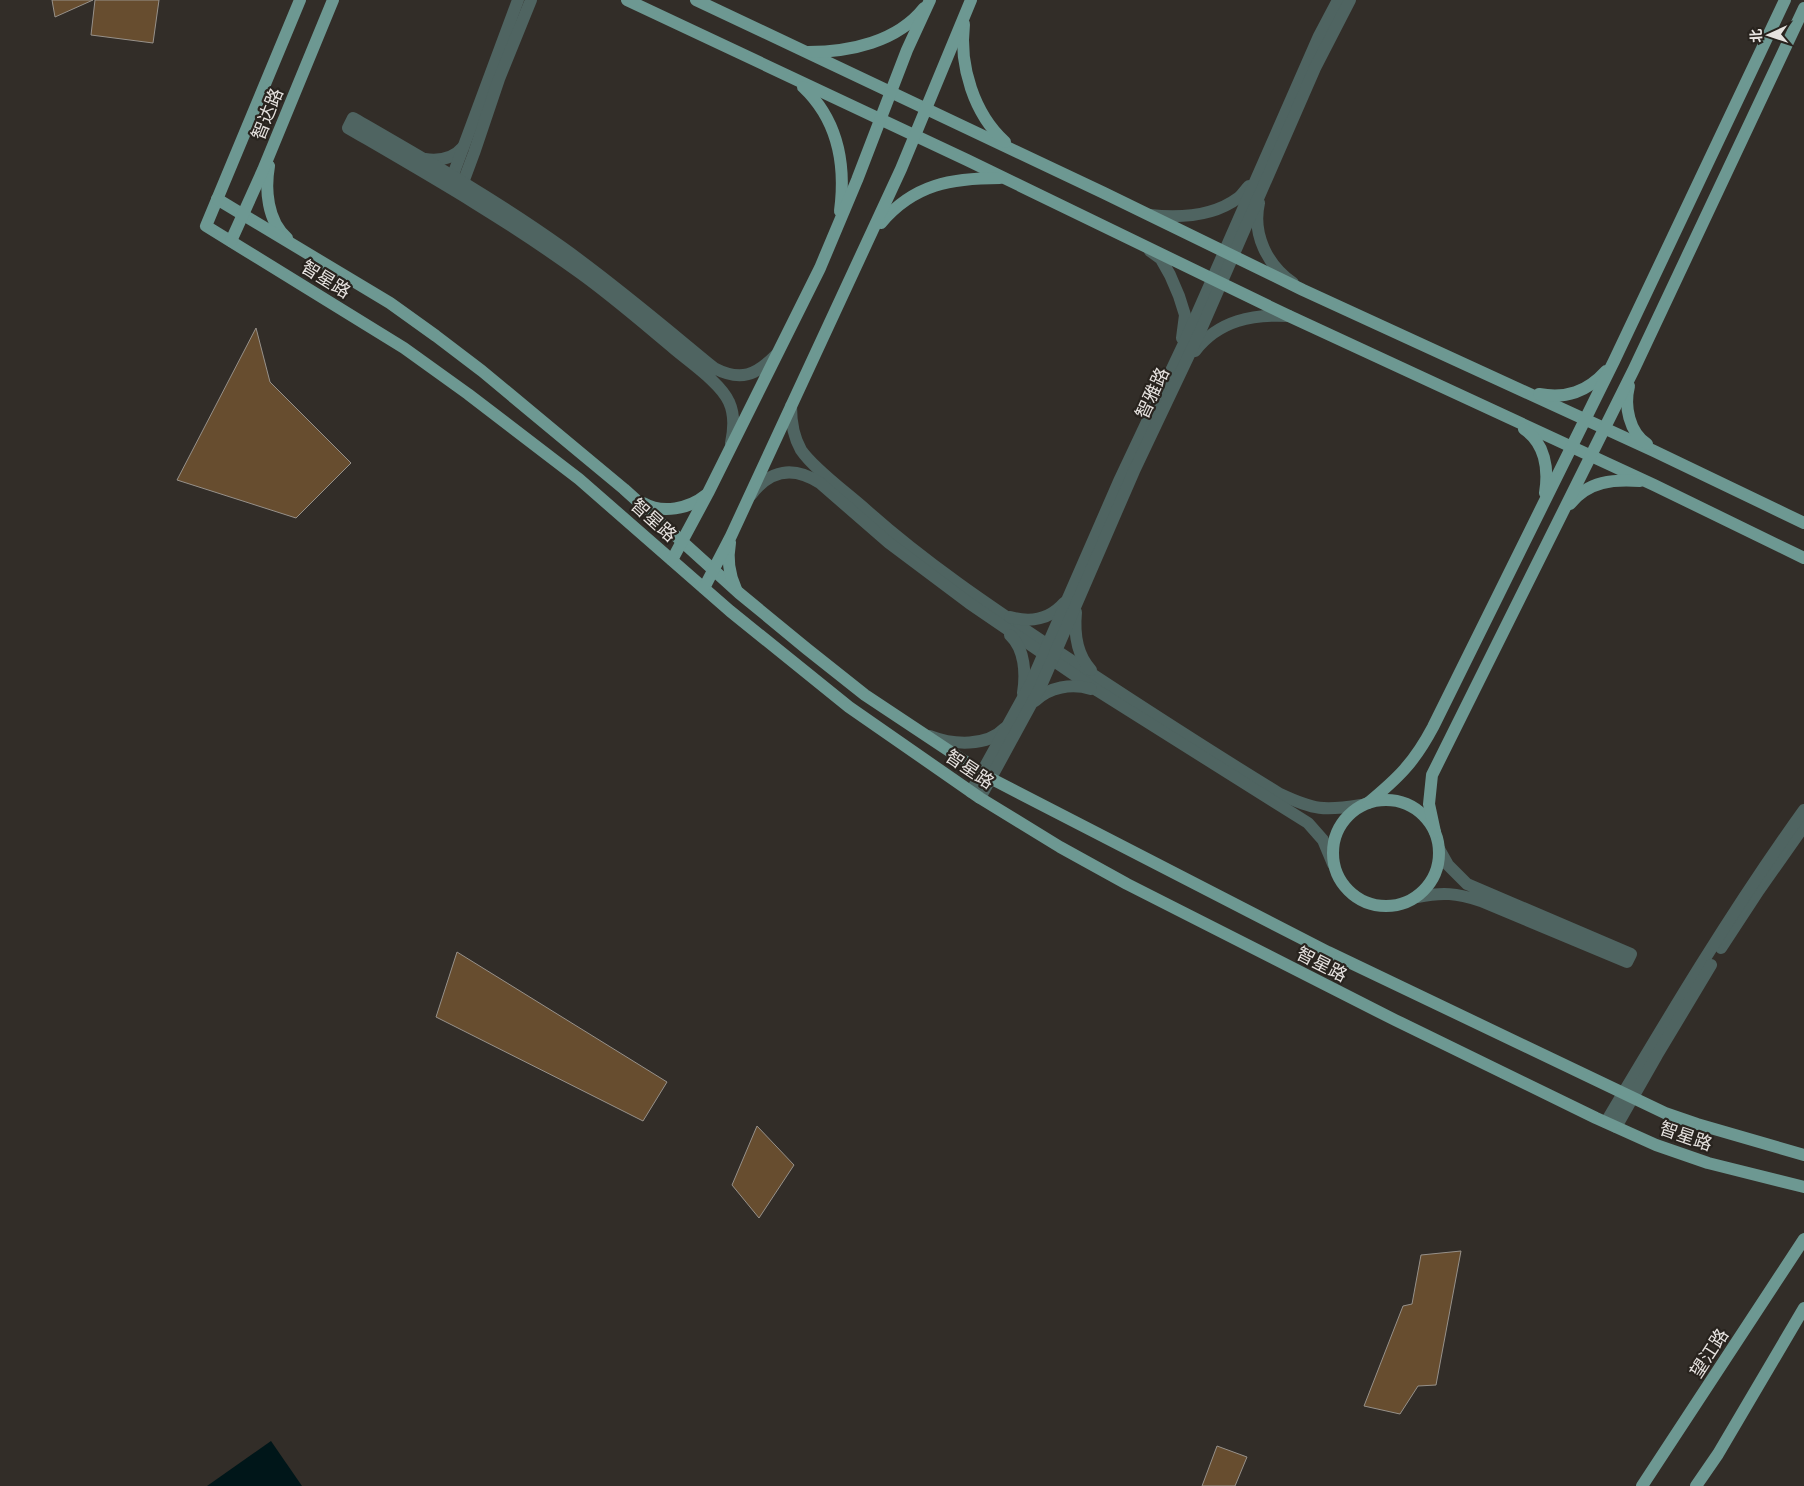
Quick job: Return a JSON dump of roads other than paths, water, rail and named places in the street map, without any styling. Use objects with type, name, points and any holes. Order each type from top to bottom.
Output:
[{"type":"main road","name":"智达路","points":[[206,226],[300,0]]},
{"type":"main road","name":"智达路","points":[[231,241],[271,152],[333,0]]},
{"type":"main road","points":[[627,0],[1290,316],[1591,455],[1804,558]]},
{"type":"main road","points":[[696,0],[1013,149],[1303,290],[1659,453],[1804,523]]},
{"type":"main road","points":[[805,52],[826,52],[867,44],[886,38],[907,24],[930,0]]},
{"type":"main road","points":[[672,560],[708,493],[820,268],[907,50],[930,0]]},
{"type":"main road","points":[[704,588],[747,501],[901,169],[971,0]]},
{"type":"main road","points":[[1786,0],[1614,361],[1420,751],[1410,765],[1390,784],[1347,816],[1337,830],[1332,846],[1333,864],[1339,880],[1350,893],[1365,903],[1383,907],[1401,905],[1417,897],[1430,884],[1437,867],[1439,849],[1429,804],[1432,775],[1634,368],[1804,8]]},
{"type":"main road","points":[[965,13],[964,46],[966,69],[972,89],[990,125],[1013,149]]},
{"type":"main road","points":[[796,80],[813,97],[824,114],[836,140],[841,158],[842,178],[837,226]]},
{"type":"main road","points":[[271,152],[267,182],[269,202],[274,218],[283,234],[301,249]]},
{"type":"main road","points":[[868,241],[891,212],[907,199],[923,190],[942,183],[959,180],[1003,178]]},
{"type":"main road","name":"智星路","points":[[218,199],[390,303],[436,336],[482,371],[633,498],[739,593],[865,695],[986,776],[1328,952],[1665,1113],[1804,1156]]},
{"type":"main road","name":"智星路","points":[[206,226],[404,348],[468,394],[579,479],[704,588],[849,707],[975,795],[1060,847],[1127,884],[1395,1020],[1611,1125],[1656,1145],[1708,1163],[1804,1187]]},
{"type":"main road","points":[[1524,392],[1559,397],[1577,392],[1592,384],[1605,373],[1614,361]]},
{"type":"main road","points":[[1634,368],[1626,402],[1630,421],[1641,441],[1659,453]]},
{"type":"main road","points":[[1507,417],[1530,433],[1538,444],[1544,458],[1547,473],[1543,503]]},
{"type":"main road","points":[[1562,513],[1574,499],[1587,489],[1606,481],[1646,482]]},
{"type":"main road","points":[[633,498],[646,505],[659,508],[673,508],[686,506],[700,500],[708,493]]},
{"type":"main road","points":[[732,532],[728,563],[732,579],[739,593]]},
{"type":"main road","points":[[1364,804],[1377,800],[1394,800],[1410,805],[1425,816],[1435,832]]},
{"type":"main road","name":"望江路","points":[[1642,1486],[1804,1239]]},
{"type":"main road","points":[[1696,1486],[1718,1454],[1804,1308]]},
{"type":"street","points":[[456,185],[466,143],[518,0]]},
{"type":"street","points":[[456,185],[473,157],[499,79],[531,0]]},
{"type":"street","name":"智雅路","points":[[1228,254],[1260,170],[1319,36],[1338,0]]},
{"type":"street","name":"智雅路","points":[[975,795],[1025,705],[1050,652],[1134,471],[1228,254],[1264,183],[1315,68],[1350,0]]},
{"type":"street","points":[[1777,0],[1778,17]]},
{"type":"street","points":[[1794,28],[1804,18]]},
{"type":"street","points":[[730,449],[734,432],[734,417],[729,402],[721,390],[627,309],[581,273],[456,185],[424,159],[353,118],[348,128],[456,185],[483,194],[562,247],[714,368],[734,376],[746,375],[756,372],[778,353]]},
{"type":"street","points":[[424,159],[435,160],[452,156],[460,151],[466,143]]},
{"type":"street","points":[[473,157],[472,169],[479,189],[483,194]]},
{"type":"street","points":[[1150,215],[1178,216],[1199,214],[1219,208],[1238,198],[1251,184],[1260,170]]},
{"type":"street","points":[[1264,183],[1258,206],[1258,226],[1262,245],[1272,264],[1286,278],[1303,290]]},
{"type":"street","points":[[1140,244],[1161,260],[1179,296],[1184,316],[1182,358]]},
{"type":"street","points":[[1182,358],[1217,331],[1234,322],[1254,316],[1290,316]]},
{"type":"street","points":[[791,406],[794,436],[809,460],[883,525],[1003,620],[1102,688],[1308,823],[1323,840],[1333,864]]},
{"type":"street","points":[[747,501],[757,487],[774,474],[793,472],[809,476],[820,483],[889,542],[969,603],[1003,620],[1038,620],[1050,615],[1073,600],[1075,633],[1081,657],[1102,688],[1280,794],[1305,806],[1320,809],[1364,804]]},
{"type":"street","points":[[1003,620],[1021,652],[1024,670],[1025,705],[1062,687],[1102,688]]},
{"type":"street","name":"智雅路","points":[[986,776],[1009,724],[1025,705]]},
{"type":"street","points":[[923,734],[941,740],[970,742],[988,739],[1000,733],[1009,724]]},
{"type":"street","points":[[1611,1125],[1741,900],[1804,810]]},
{"type":"street","points":[[1628,1095],[1759,890],[1804,826]]},
{"type":"street","points":[[1417,897],[1445,893],[1461,894],[1627,962],[1631,954],[1467,884],[1448,865],[1439,849]]}]
